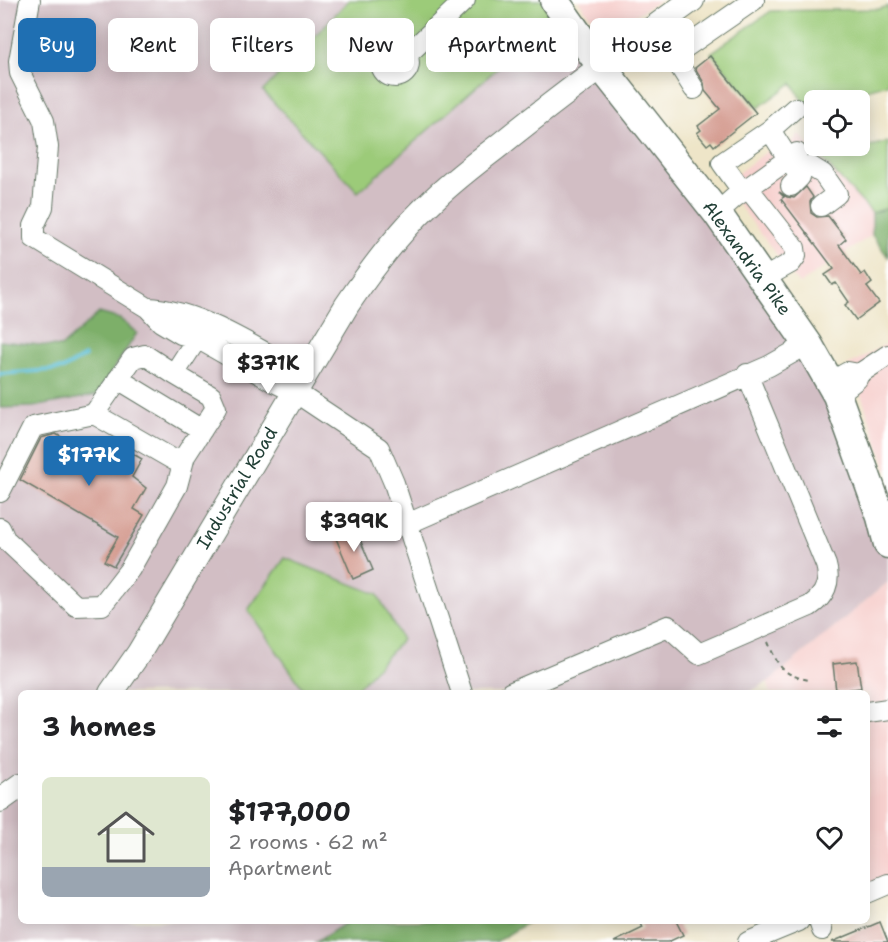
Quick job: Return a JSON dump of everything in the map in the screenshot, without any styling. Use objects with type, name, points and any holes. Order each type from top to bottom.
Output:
[{"type":"highway","name":"Alexandria Pike","points":[[554,0],[590,52]]},
{"type":"highway","name":"Alexandria Pike","points":[[605,72],[717,213],[808,344],[833,389],[881,517],[888,544]]},
{"type":"main road","name":"Industrial Road","points":[[667,18],[692,0]]},
{"type":"main road","name":"Industrial Road","points":[[113,690],[139,653],[299,383],[368,273],[416,217],[450,184],[592,72]]},
{"type":"main road","points":[[0,800],[18,787]]},
{"type":"street","points":[[30,0],[19,62],[20,73],[44,121],[48,147],[43,207],[34,226],[34,238],[148,308],[162,308],[202,331]]},
{"type":"street","points":[[414,48],[465,0]]},
{"type":"street","points":[[694,90],[679,65],[678,56],[683,49],[754,0]]},
{"type":"street","points":[[694,184],[709,170],[770,130],[795,108]]},
{"type":"street","points":[[770,130],[791,172]]},
{"type":"street","points":[[722,163],[766,210],[795,248],[796,256],[791,263],[764,278]]},
{"type":"street","points":[[717,213],[746,190],[810,166],[823,174],[837,194],[821,206]]},
{"type":"street","points":[[766,210],[791,172]]},
{"type":"street","points":[[174,374],[202,331],[217,327],[299,383],[379,448],[394,483],[461,690]]},
{"type":"street","points":[[407,524],[784,358],[808,344]]},
{"type":"street","points":[[0,528],[5,539],[76,606],[102,605],[130,569],[177,486],[184,456],[216,408],[211,396],[145,355],[133,358],[94,414]]},
{"type":"street","points":[[833,389],[857,379],[859,374],[888,355]]},
{"type":"street","points":[[517,690],[668,626],[699,654],[810,606],[821,596],[829,574],[826,565],[747,374]]},
{"type":"street","points":[[118,380],[202,430]]},
{"type":"street","points":[[0,492],[33,427],[94,414],[174,460],[184,456]]},
{"type":"street","points":[[870,712],[888,709]]},
{"type":"street","points":[[870,891],[888,884]]},
{"type":"street","points":[[748,942],[792,924]]},
{"type":"path","points":[[773,653],[783,670],[797,678],[809,680]]},
{"type":"shaded area","points":[[0,0],[349,0],[332,18],[327,18],[327,24],[315,36],[315,18],[210,18],[210,72],[282,72],[263,92],[337,72],[414,72],[414,51],[426,48],[426,72],[578,72],[578,33],[590,49],[590,72],[607,72],[808,344],[888,544],[888,582],[768,682],[753,690],[18,690],[18,924],[344,924],[316,942],[0,942],[0,408],[33,407],[99,313],[61,347],[0,341]]},
{"type":"shaded area","points":[[578,0],[660,0],[630,18],[592,18]]},
{"type":"shaded area","points":[[562,11],[567,18],[536,18]]},
{"type":"shaded area","points":[[799,134],[804,139],[804,156],[819,156],[872,213],[872,235],[799,284],[723,184],[774,146],[789,146]]},
{"type":"shaded area","points":[[888,343],[888,473],[862,398],[847,366]]},
{"type":"shaded area","points":[[888,582],[888,884],[870,892],[870,690],[769,690],[768,682]]},
{"type":"green space","points":[[349,0],[554,0],[562,11],[554,18],[426,18],[426,72],[493,72],[358,192],[263,91],[281,72],[315,72],[315,36],[327,23],[327,72],[414,72],[414,18],[332,18]]},
{"type":"green space","points":[[888,6],[888,84],[867,90],[804,90],[804,104],[792,83],[758,108],[711,53],[771,11],[879,9]]},
{"type":"green space","points":[[888,142],[888,208],[872,213],[820,157],[870,156],[870,146]]},
{"type":"green space","points":[[888,208],[888,257],[872,235],[872,213]]},
{"type":"green space","points":[[99,313],[120,319],[137,333],[97,395],[33,407],[0,408],[0,341],[61,347]]},
{"type":"green space","points":[[285,558],[377,594],[402,640],[356,690],[304,690],[248,610]]},
{"type":"green space","points":[[344,924],[525,924],[496,942],[316,942]]},
{"type":"building","points":[[710,56],[756,113],[714,146],[711,142],[707,145],[697,133],[701,130],[698,126],[720,109],[705,91],[704,83],[695,68]]},
{"type":"building","points":[[806,187],[813,197],[810,202],[811,213],[817,217],[828,216],[846,239],[839,245],[861,275],[865,272],[872,283],[867,287],[879,303],[856,320],[845,305],[849,302],[836,283],[832,285],[825,275],[834,269],[781,199],[784,197],[779,192],[794,198]]},
{"type":"building","points":[[56,434],[114,468],[125,449],[142,459],[132,477],[146,488],[134,509],[144,515],[114,566],[104,561],[118,537],[20,480],[41,438]]},
{"type":"building","points":[[355,528],[373,570],[353,579],[335,536]]},
{"type":"building","points":[[857,661],[861,688],[836,690],[833,664]]},
{"type":"building","points":[[880,922],[888,942],[832,942]]},
{"type":"building","points":[[641,924],[678,924],[683,935],[668,942],[614,942],[643,928]]},
{"type":"waterway","points":[[0,374],[63,369],[85,356]]}]
